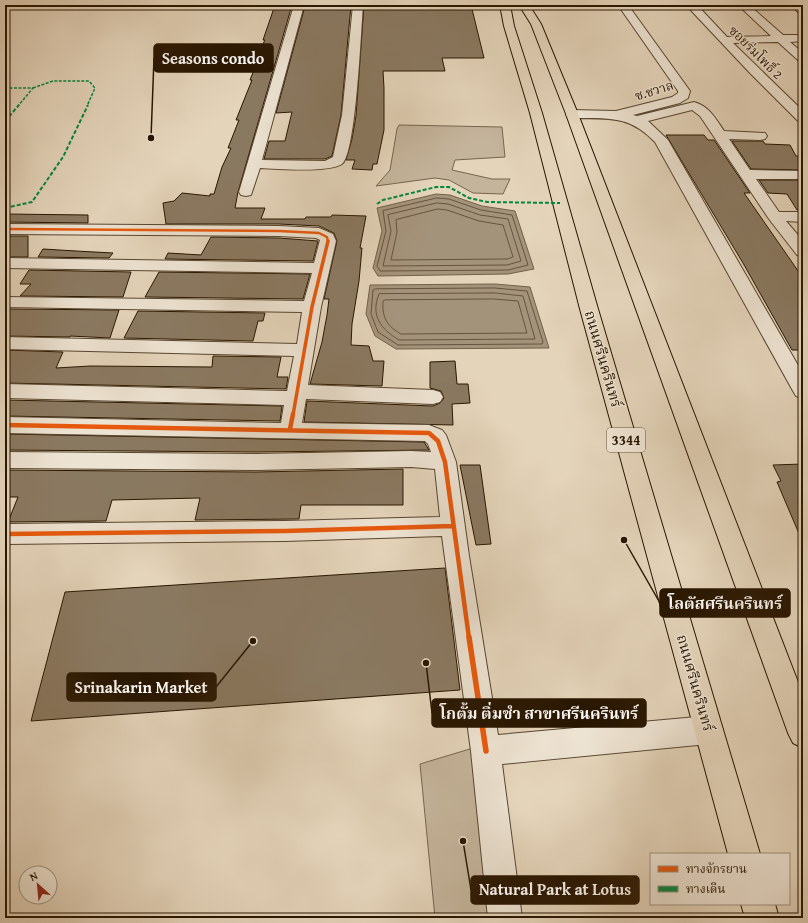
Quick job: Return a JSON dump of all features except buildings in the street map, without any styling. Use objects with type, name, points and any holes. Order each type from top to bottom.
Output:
[{"type":"main road","name":"ถนนศรีนครินทร์","points":[[498,5],[509,26]]},
{"type":"main road","name":"ถนนศรีนครินทร์","points":[[505,5],[509,26],[536,114],[589,308],[744,853]]},
{"type":"main road","points":[[524,5],[535,15],[801,725]]},
{"type":"main road","points":[[758,905],[762,918]]},
{"type":"street","points":[[246,192],[299,5]]},
{"type":"street","points":[[254,164],[326,165],[336,162],[340,158],[348,115],[358,5]]},
{"type":"street","name":"ซ.ชวาล","points":[[572,114],[616,115],[676,100],[684,94],[623,5]]},
{"type":"street","name":"ซอยร่มโพธิ์ 2","points":[[691,5],[753,70],[803,118]]},
{"type":"street","points":[[743,5],[803,59]]},
{"type":"street","points":[[796,5],[803,11]]},
{"type":"street","points":[[724,40],[803,38]]},
{"type":"street","points":[[784,99],[796,98]]},
{"type":"street","points":[[638,120],[708,103]]},
{"type":"street","points":[[694,106],[705,113],[774,216],[803,252]]},
{"type":"street","points":[[616,115],[638,120],[661,140],[803,391]]},
{"type":"street","points":[[719,135],[760,136]]},
{"type":"street","points":[[746,174],[803,175]]},
{"type":"street","points":[[774,216],[803,217]]},
{"type":"street","points":[[5,229],[279,231],[318,234],[327,237],[328,241],[312,307],[290,429]]},
{"type":"street","points":[[5,263],[322,268]]},
{"type":"street","points":[[5,302],[312,307]]},
{"type":"street","points":[[5,343],[305,350]]},
{"type":"street","points":[[5,391],[432,397]]},
{"type":"street","points":[[5,424],[290,429],[429,433],[434,436],[438,441],[445,462],[486,751],[505,918]]},
{"type":"street","points":[[5,460],[256,462],[411,459],[445,462]]},
{"type":"street","points":[[5,534],[285,531],[453,526]]},
{"type":"street","points":[[486,751],[708,730]]},
{"type":"shaded area","points":[[399,125],[502,127],[505,157],[455,160],[452,170],[492,179],[510,179],[503,194],[473,193],[449,180],[435,178],[376,186],[390,170]]},
{"type":"shaded area","points":[[483,745],[511,918],[435,918],[420,764]]},
{"type":"water","points":[[436,194],[450,195],[482,206],[515,211],[534,269],[508,274],[378,276],[373,268],[382,231],[377,208]]},
{"type":"water","points":[[495,284],[530,287],[549,348],[396,349],[375,336],[366,314],[370,285]]},
{"type":"marked path","points":[[5,208],[32,202],[63,157],[95,88],[89,81],[67,80],[46,82],[33,88]]},
{"type":"marked path","points":[[5,88],[33,88],[5,121]]},
{"type":"marked path","points":[[377,204],[383,200],[436,187],[449,187],[469,198],[487,202],[560,203]]},
{"type":"cycle path","points":[[5,229],[279,231],[319,233],[327,237],[328,241],[312,307],[290,429]]},
{"type":"cycle path","points":[[5,425],[429,433],[434,436],[438,441],[445,462],[457,556],[486,751]]},
{"type":"cycle path","points":[[5,534],[285,531],[453,526]]},
{"type":"place","name":"Seasons condo","points":[[151,138]]},
{"type":"place","name":"โลตัสศรีนครินทร์","points":[[624,540]]},
{"type":"place","name":"Srinakarin Market","points":[[253,641]]},
{"type":"place","name":"โกตั้ม ติ่มซำ สาขาศรีนครินทร์","points":[[426,663]]},
{"type":"place","name":"Natural Park at Lotus","points":[[463,841]]}]
